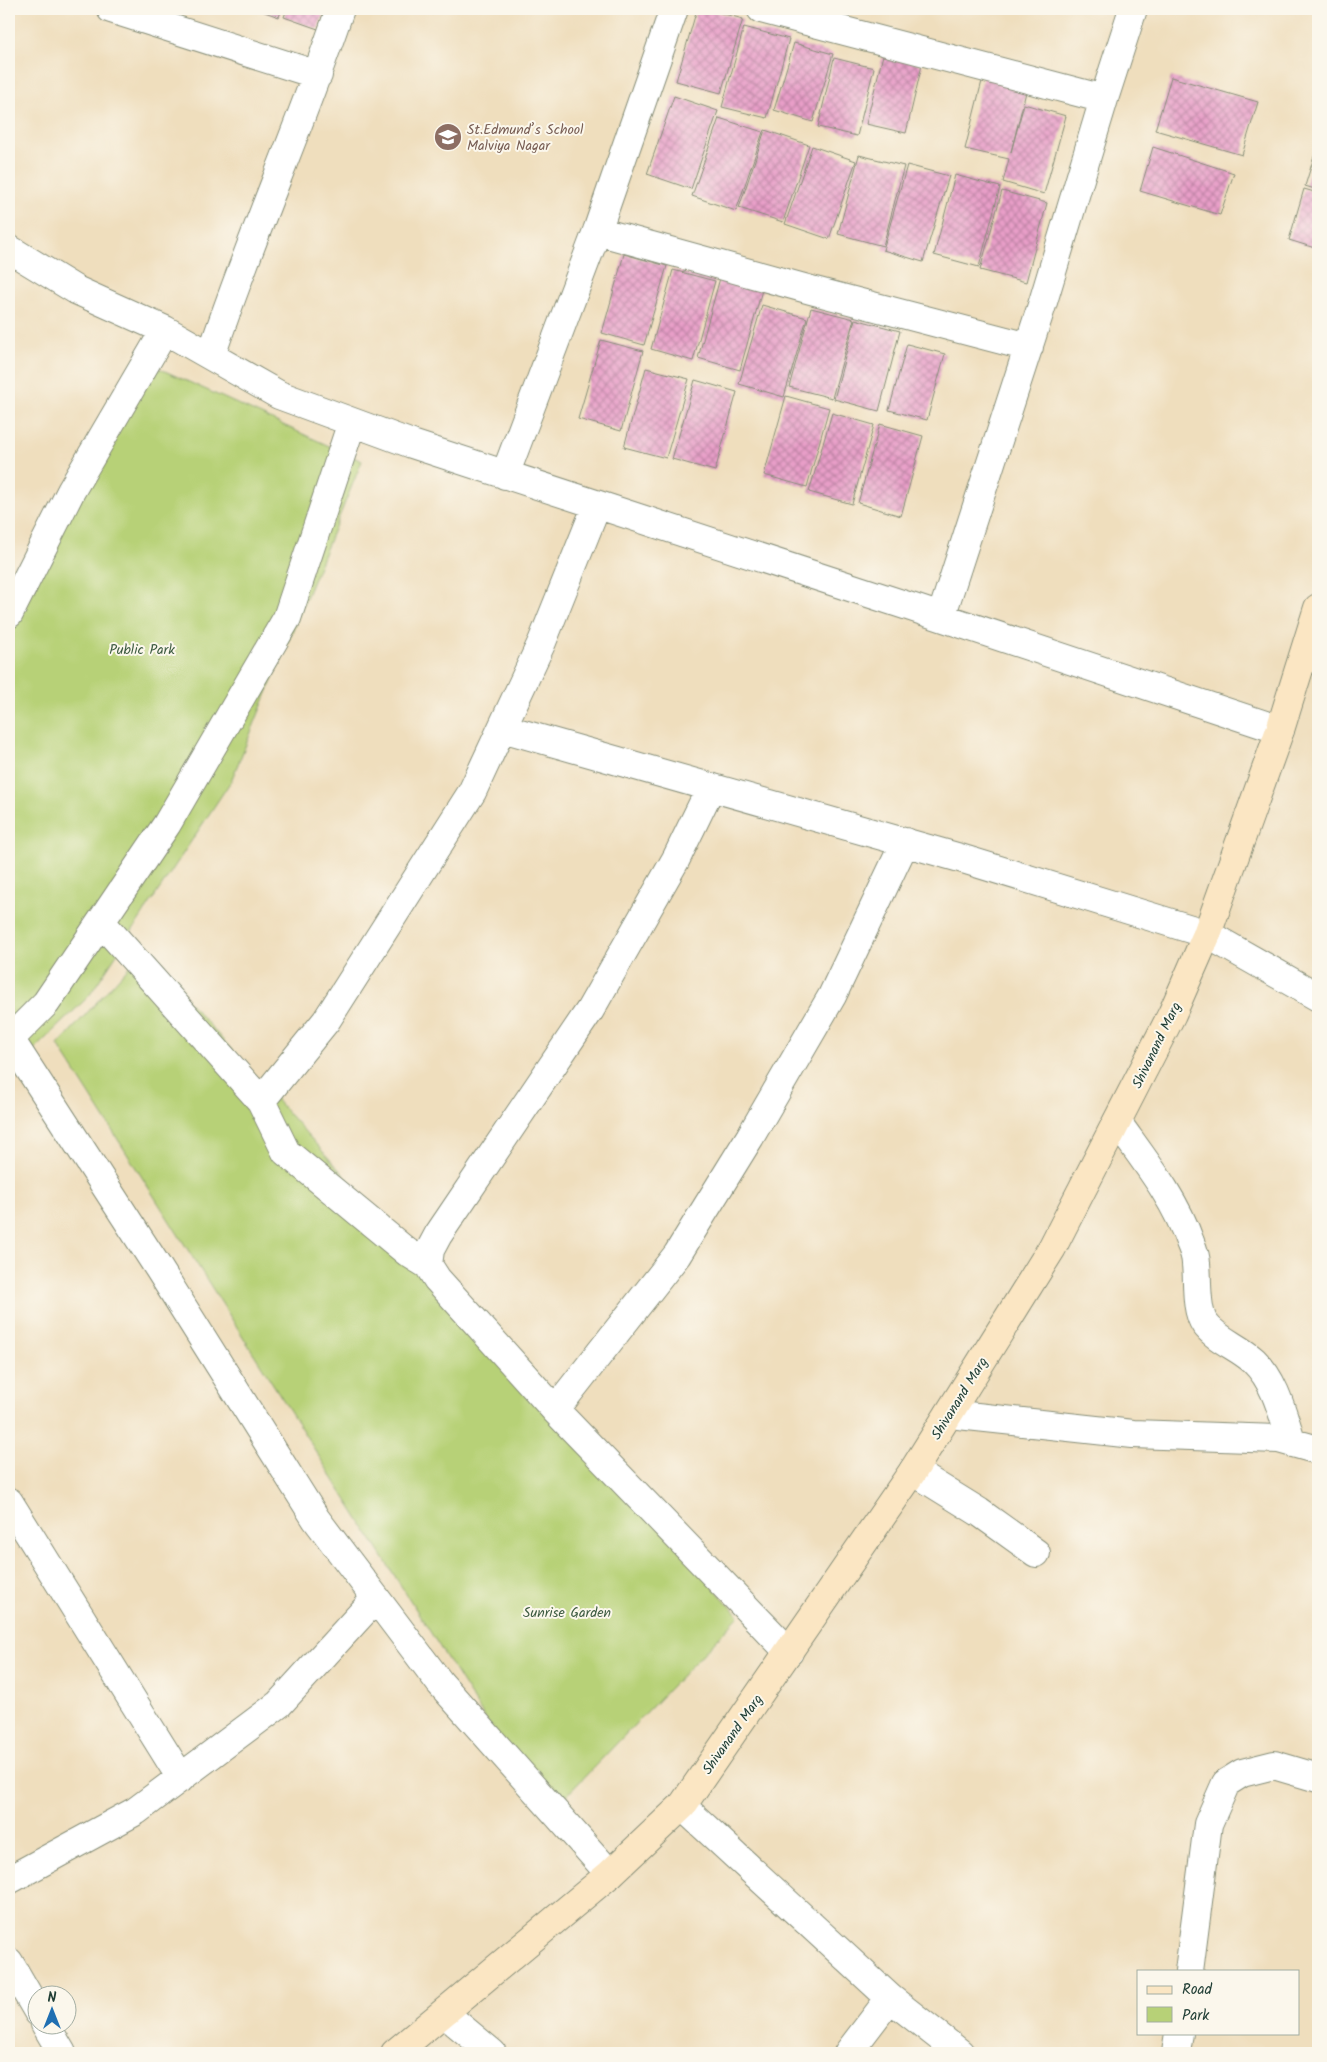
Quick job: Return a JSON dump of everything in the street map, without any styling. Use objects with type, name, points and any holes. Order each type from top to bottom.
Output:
[{"type":"street","points":[[111,9],[318,75]]},
{"type":"street","points":[[210,356],[231,294],[318,75],[340,9]]},
{"type":"street","points":[[505,475],[597,231],[674,9]]},
{"type":"street","points":[[761,9],[1104,99]]},
{"type":"street","points":[[941,617],[1029,347],[1133,9]]},
{"type":"street","points":[[597,231],[802,288],[1029,347]]},
{"type":"street","points":[[9,249],[76,290],[166,330],[279,395],[505,475],[1280,730]]},
{"type":"street","points":[[9,614],[71,491],[166,330]]},
{"type":"street","points":[[352,422],[287,618],[167,824],[46,1003],[9,1039],[159,1269],[316,1519],[440,1683],[610,1874]]},
{"type":"street","points":[[261,1101],[326,1021],[472,792],[542,642],[597,505]]},
{"type":"street","name":"Shivanand Marg","points":[[395,2053],[610,1874],[682,1806],[914,1471],[1052,1248],[1172,1014],[1207,934],[1280,730],[1318,608]]},
{"type":"street","points":[[502,728],[905,842],[1207,934],[1318,998]]},
{"type":"street","points":[[428,1265],[430,1250],[438,1235],[590,1010],[676,860],[711,787]]},
{"type":"street","points":[[555,1410],[677,1255],[750,1138],[832,996],[905,842]]},
{"type":"street","points":[[100,922],[261,1101],[286,1152],[408,1252],[428,1265],[437,1279],[555,1410],[789,1652]]},
{"type":"street","points":[[1117,1122],[1166,1192],[1187,1234],[1196,1263],[1197,1286],[1204,1323],[1217,1335],[1254,1361],[1267,1379],[1278,1401],[1292,1444]]},
{"type":"street","points":[[948,1414],[1133,1434],[1278,1439],[1318,1450]]},
{"type":"street","points":[[914,1471],[980,1512],[1036,1553]]},
{"type":"street","points":[[9,1502],[181,1778]]},
{"type":"street","points":[[9,1880],[136,1811],[279,1704],[376,1598]]},
{"type":"street","points":[[1189,1970],[1208,1824],[1226,1783],[1242,1773],[1274,1765],[1318,1778]]},
{"type":"street","points":[[682,1806],[890,1998],[960,2053]]},
{"type":"street","points":[[9,1963],[28,1995]]},
{"type":"street","points":[[848,2053],[890,1998]]},
{"type":"street","points":[[444,2013],[492,2053]]},
{"type":"street","points":[[51,2034],[62,2053]]},
{"type":"street","points":[[1176,2053],[1179,2034]]},
{"type":"green space","name":"Public Park","points":[[143,361],[362,461],[231,781],[89,996],[9,1074],[9,618]]},
{"type":"green space","name":"Sunrise Garden","points":[[143,951],[739,1616],[547,1816],[58,1045]]},
{"type":"building","points":[[256,9],[282,9],[279,17]]},
{"type":"building","points":[[287,9],[325,9],[318,29],[284,17]]},
{"type":"building","points":[[697,9],[706,9],[743,19],[721,93],[676,81]]},
{"type":"building","points":[[744,27],[789,39],[767,118],[722,107]]},
{"type":"building","points":[[794,43],[833,54],[813,122],[774,110]]},
{"type":"building","points":[[883,55],[922,65],[906,133],[866,124]]},
{"type":"building","points":[[834,58],[874,68],[857,136],[818,127]]},
{"type":"building","points":[[983,77],[1027,88],[1011,152],[1024,104],[1066,116],[1044,194],[1003,182],[1009,159],[965,149]]},
{"type":"building","points":[[1171,77],[1258,102],[1242,155],[1155,130]]},
{"type":"building","points":[[674,96],[718,111],[691,189],[647,174]]},
{"type":"building","points":[[719,118],[763,132],[736,211],[692,196]]},
{"type":"building","points":[[765,130],[809,145],[783,222],[739,208]]},
{"type":"building","points":[[1318,144],[1318,190],[1305,186]]},
{"type":"building","points":[[812,146],[856,161],[829,239],[785,224]]},
{"type":"building","points":[[1153,147],[1234,173],[1220,215],[1140,191]]},
{"type":"building","points":[[859,155],[904,166],[883,246],[838,234]]},
{"type":"building","points":[[907,165],[949,176],[923,262],[883,250]]},
{"type":"building","points":[[955,175],[1000,187],[979,267],[934,255]]},
{"type":"building","points":[[1304,189],[1318,193],[1318,249],[1289,240]]},
{"type":"building","points":[[1002,191],[1047,203],[1026,282],[980,270]]},
{"type":"building","points":[[624,254],[667,266],[644,345],[602,333]]},
{"type":"building","points":[[673,270],[715,281],[693,361],[651,349]]},
{"type":"building","points":[[720,278],[762,290],[740,370],[698,358]]},
{"type":"building","points":[[762,305],[807,318],[784,397],[739,384]]},
{"type":"building","points":[[811,308],[854,319],[832,398],[789,387]]},
{"type":"building","points":[[855,319],[900,331],[879,411],[834,399]]},
{"type":"building","points":[[601,340],[643,351],[621,431],[578,419]]},
{"type":"building","points":[[907,344],[945,354],[927,420],[889,410]]},
{"type":"building","points":[[646,368],[689,379],[666,458],[624,447]]},
{"type":"building","points":[[695,380],[737,392],[715,471],[672,459]]},
{"type":"building","points":[[786,396],[829,408],[807,487],[764,475]]},
{"type":"building","points":[[832,413],[874,425],[852,504],[809,492]]},
{"type":"building","points":[[880,424],[923,436],[901,516],[858,503]]},
{"type":"place","name":"St.Edmund’s School Malviya Nagar","points":[[448,137]]}]
